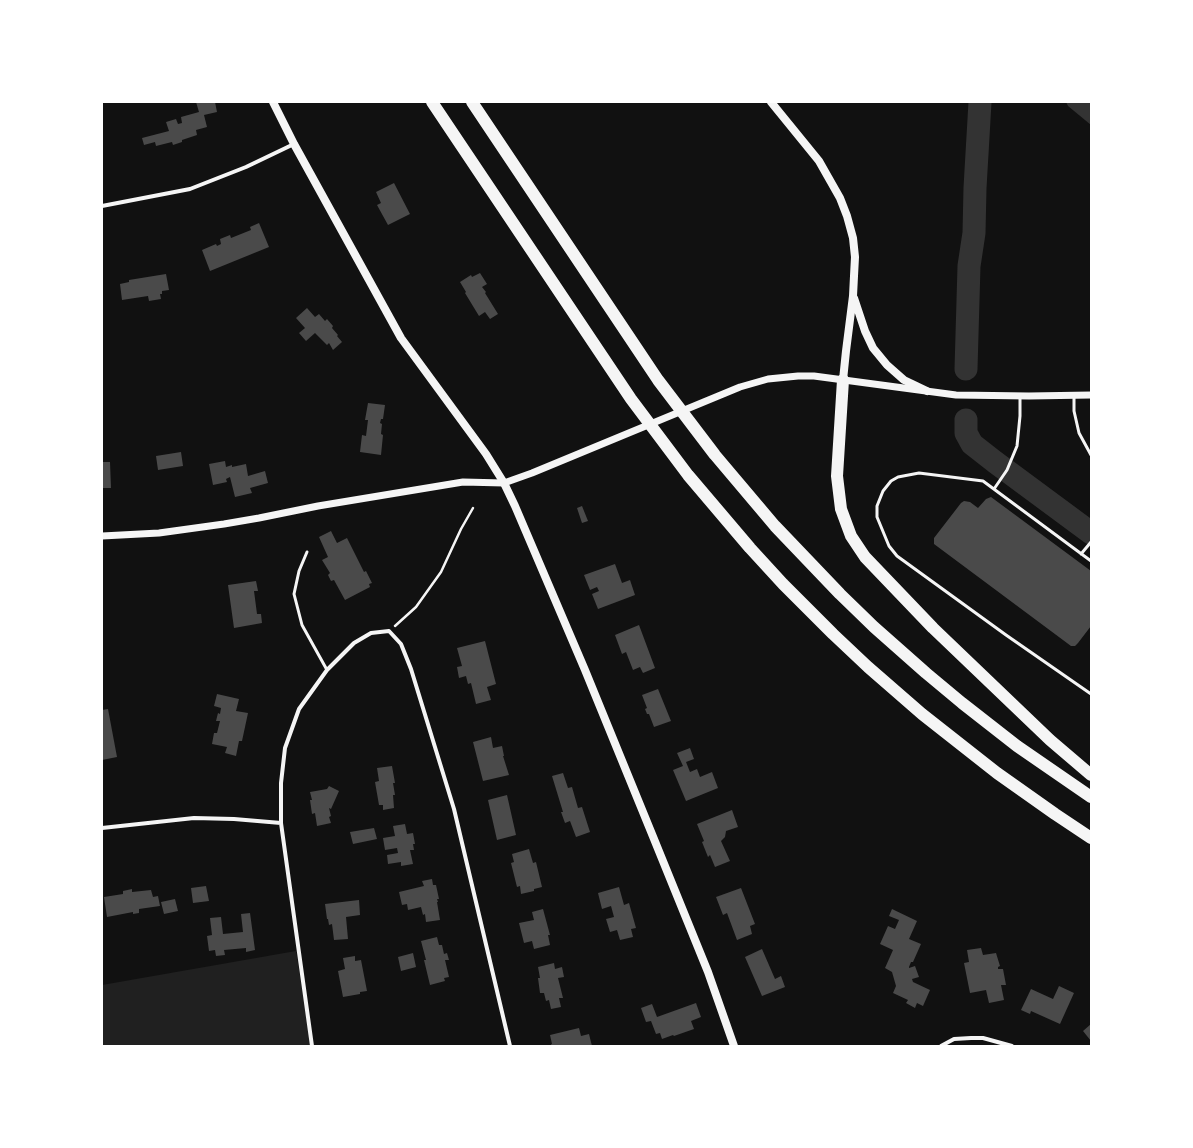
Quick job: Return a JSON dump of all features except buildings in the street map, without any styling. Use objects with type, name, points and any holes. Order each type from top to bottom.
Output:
[{"type":"highway","points":[[432,102],[631,399],[688,475],[745,542],[783,584],[833,634],[880,678],[922,714],[997,773],[1091,838]]},
{"type":"highway","points":[[472,102],[658,380],[715,455],[775,526],[874,627],[962,703],[998,732],[1091,797]]},
{"type":"highway","points":[[843,380],[837,476],[841,509],[851,536],[865,557],[933,628],[1045,736],[1091,775]]},
{"type":"main road","points":[[274,102],[294,144],[401,338],[486,454],[504,483],[588,677],[708,972],[734,1046]]},
{"type":"main road","points":[[771,102],[819,161],[840,198],[853,238],[853,296],[843,380]]},
{"type":"main road","points":[[853,296],[865,331],[873,348],[887,365],[904,380],[927,391]]},
{"type":"street","points":[[102,206],[190,189],[246,167],[294,144]]},
{"type":"street","points":[[102,536],[159,533],[224,524],[318,506],[463,482],[504,483],[532,473],[725,393],[754,382],[782,377],[814,376],[956,395],[1091,395]]},
{"type":"street","points":[[312,1046],[281,823],[281,783],[285,748],[299,709],[327,670],[354,643],[371,633],[389,631],[401,644],[411,669],[454,808],[510,1046]]},
{"type":"street","points":[[102,828],[194,818],[234,819],[281,823]]},
{"type":"street","points":[[941,1046],[954,1039],[983,1038],[1012,1046]]},
{"type":"lane","points":[[994,489],[1007,470],[1017,446],[1020,396]]},
{"type":"lane","points":[[1074,396],[1074,412],[1079,434],[1091,455]]},
{"type":"lane","points":[[1091,561],[983,481],[919,473],[898,477],[891,481],[882,491],[877,506],[876,517],[890,546],[897,556],[1091,694]]},
{"type":"lane","points":[[1081,554],[1090,543]]},
{"type":"lane","points":[[307,552],[299,570],[294,594],[302,625],[327,670]]},
{"type":"path","points":[[389,631],[416,607],[441,572],[461,529],[473,508]]},
{"type":"shaded area","points":[[1066,102],[1091,102],[1091,125],[1068,106]]},
{"type":"shaded area","points":[[296,951],[311,1046],[102,1046],[102,985]]},
{"type":"waterway","points":[[966,369],[969,266],[974,233],[980,102]]},
{"type":"waterway","points":[[966,420],[966,433],[972,444],[1091,533]]}]
